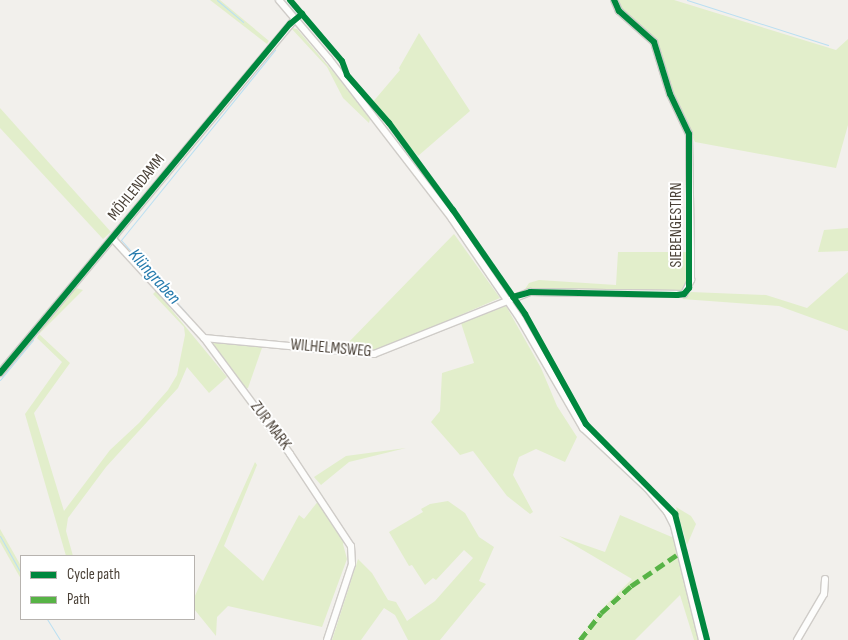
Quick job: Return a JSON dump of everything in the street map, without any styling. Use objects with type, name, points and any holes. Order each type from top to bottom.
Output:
[{"type":"street","points":[[279,0],[415,169],[508,300],[583,428],[647,488],[667,512],[674,526],[702,640]]},
{"type":"street","name":"SIEBENGESTIRN","points":[[508,300],[530,292],[672,296],[684,294],[689,288],[689,134],[670,94],[654,42],[619,11],[614,0]]},
{"type":"street","name":"MÖHLENDAMM","points":[[0,373],[295,19]]},
{"type":"street","name":"ZUR MARK","points":[[113,239],[204,338],[296,461],[351,546],[352,564],[327,640]]},
{"type":"street","name":"WILHELMSWEG","points":[[204,338],[374,354],[508,300]]},
{"type":"street","points":[[798,640],[824,594],[825,578]]},
{"type":"green space","points":[[210,0],[220,0],[269,41],[267,44]]},
{"type":"green space","points":[[616,0],[674,0],[836,50],[848,39],[848,125],[836,168],[695,142],[672,94],[655,41],[620,10]]},
{"type":"green space","points":[[291,28],[297,29],[335,74],[370,119],[369,123],[343,98],[327,67]]},
{"type":"green space","points":[[419,33],[470,111],[418,156],[372,103],[400,70],[399,68]]},
{"type":"green space","points":[[0,108],[111,232],[103,239],[0,128]]},
{"type":"green space","points":[[848,228],[848,251],[818,252],[824,230]]},
{"type":"green space","points":[[454,234],[500,298],[379,350],[344,347]]},
{"type":"green space","points":[[618,252],[689,252],[689,279],[683,292],[525,289],[529,283],[539,280],[616,285]]},
{"type":"green space","points":[[848,272],[848,331],[779,306],[682,299],[691,292],[766,295],[807,308]]},
{"type":"green space","points":[[76,288],[83,290],[39,334],[36,332]]},
{"type":"green space","points":[[156,291],[227,377],[209,393],[187,367],[178,388],[106,467],[68,518],[66,531],[73,555],[66,555],[25,414],[62,362],[37,338],[39,334],[70,363],[34,413],[64,511],[110,450],[139,423],[168,390],[177,375],[185,335],[184,327],[153,294]]},
{"type":"green space","points":[[506,306],[541,368],[557,406],[577,437],[565,462],[536,449],[519,457],[513,475],[533,512],[530,514],[507,496],[473,451],[460,455],[431,422],[440,411],[442,373],[474,363],[461,323]]},
{"type":"green space","points":[[216,340],[263,345],[248,388],[246,389],[212,345]]},
{"type":"green space","points":[[406,448],[349,462],[321,485],[314,477],[346,456]]},
{"type":"green space","points":[[255,462],[257,465],[224,546],[263,581],[299,515],[304,519],[319,500],[345,541],[343,544],[347,559],[322,627],[228,606],[217,617],[216,636],[195,610],[195,596]]},
{"type":"green space","points":[[448,501],[465,513],[479,537],[494,547],[479,581],[486,584],[440,640],[408,640],[395,615],[384,608],[361,640],[332,640],[358,559],[372,573],[388,600],[396,602],[407,621],[435,601],[473,558],[464,550],[436,580],[433,578],[425,585],[412,565],[409,566],[389,532],[423,512],[421,509],[430,504]]},
{"type":"green space","points":[[676,507],[691,516],[696,524],[687,545]]},
{"type":"green space","points":[[620,515],[674,538],[698,640],[694,640],[680,595],[635,640],[578,640],[603,608],[632,579],[559,536],[605,552]]},
{"type":"green space","points":[[0,529],[20,564],[20,577],[0,542]]},
{"type":"waterway","points":[[217,0],[243,22]]},
{"type":"waterway","points":[[284,0],[297,15]]},
{"type":"waterway","points":[[687,0],[828,45]]},
{"type":"waterway","points":[[301,21],[319,42]]},
{"type":"waterway","name":"Klüngraben","points":[[189,316],[121,240],[275,50]]},
{"type":"waterway","points":[[0,380],[33,340]]},
{"type":"waterway","points":[[0,536],[20,571]]},
{"type":"waterway","points":[[48,620],[60,640]]},
{"type":"marked path","points":[[580,640],[601,613],[631,586],[681,552]]},
{"type":"cycle path","points":[[290,0],[342,61],[347,75],[389,123],[453,210],[525,314],[586,424],[675,514],[707,640]]},
{"type":"cycle path","points":[[513,297],[530,292],[677,295],[684,294],[689,288],[689,134],[670,94],[654,42],[619,11],[614,0]]},
{"type":"cycle path","points":[[0,373],[290,24],[302,14]]}]
